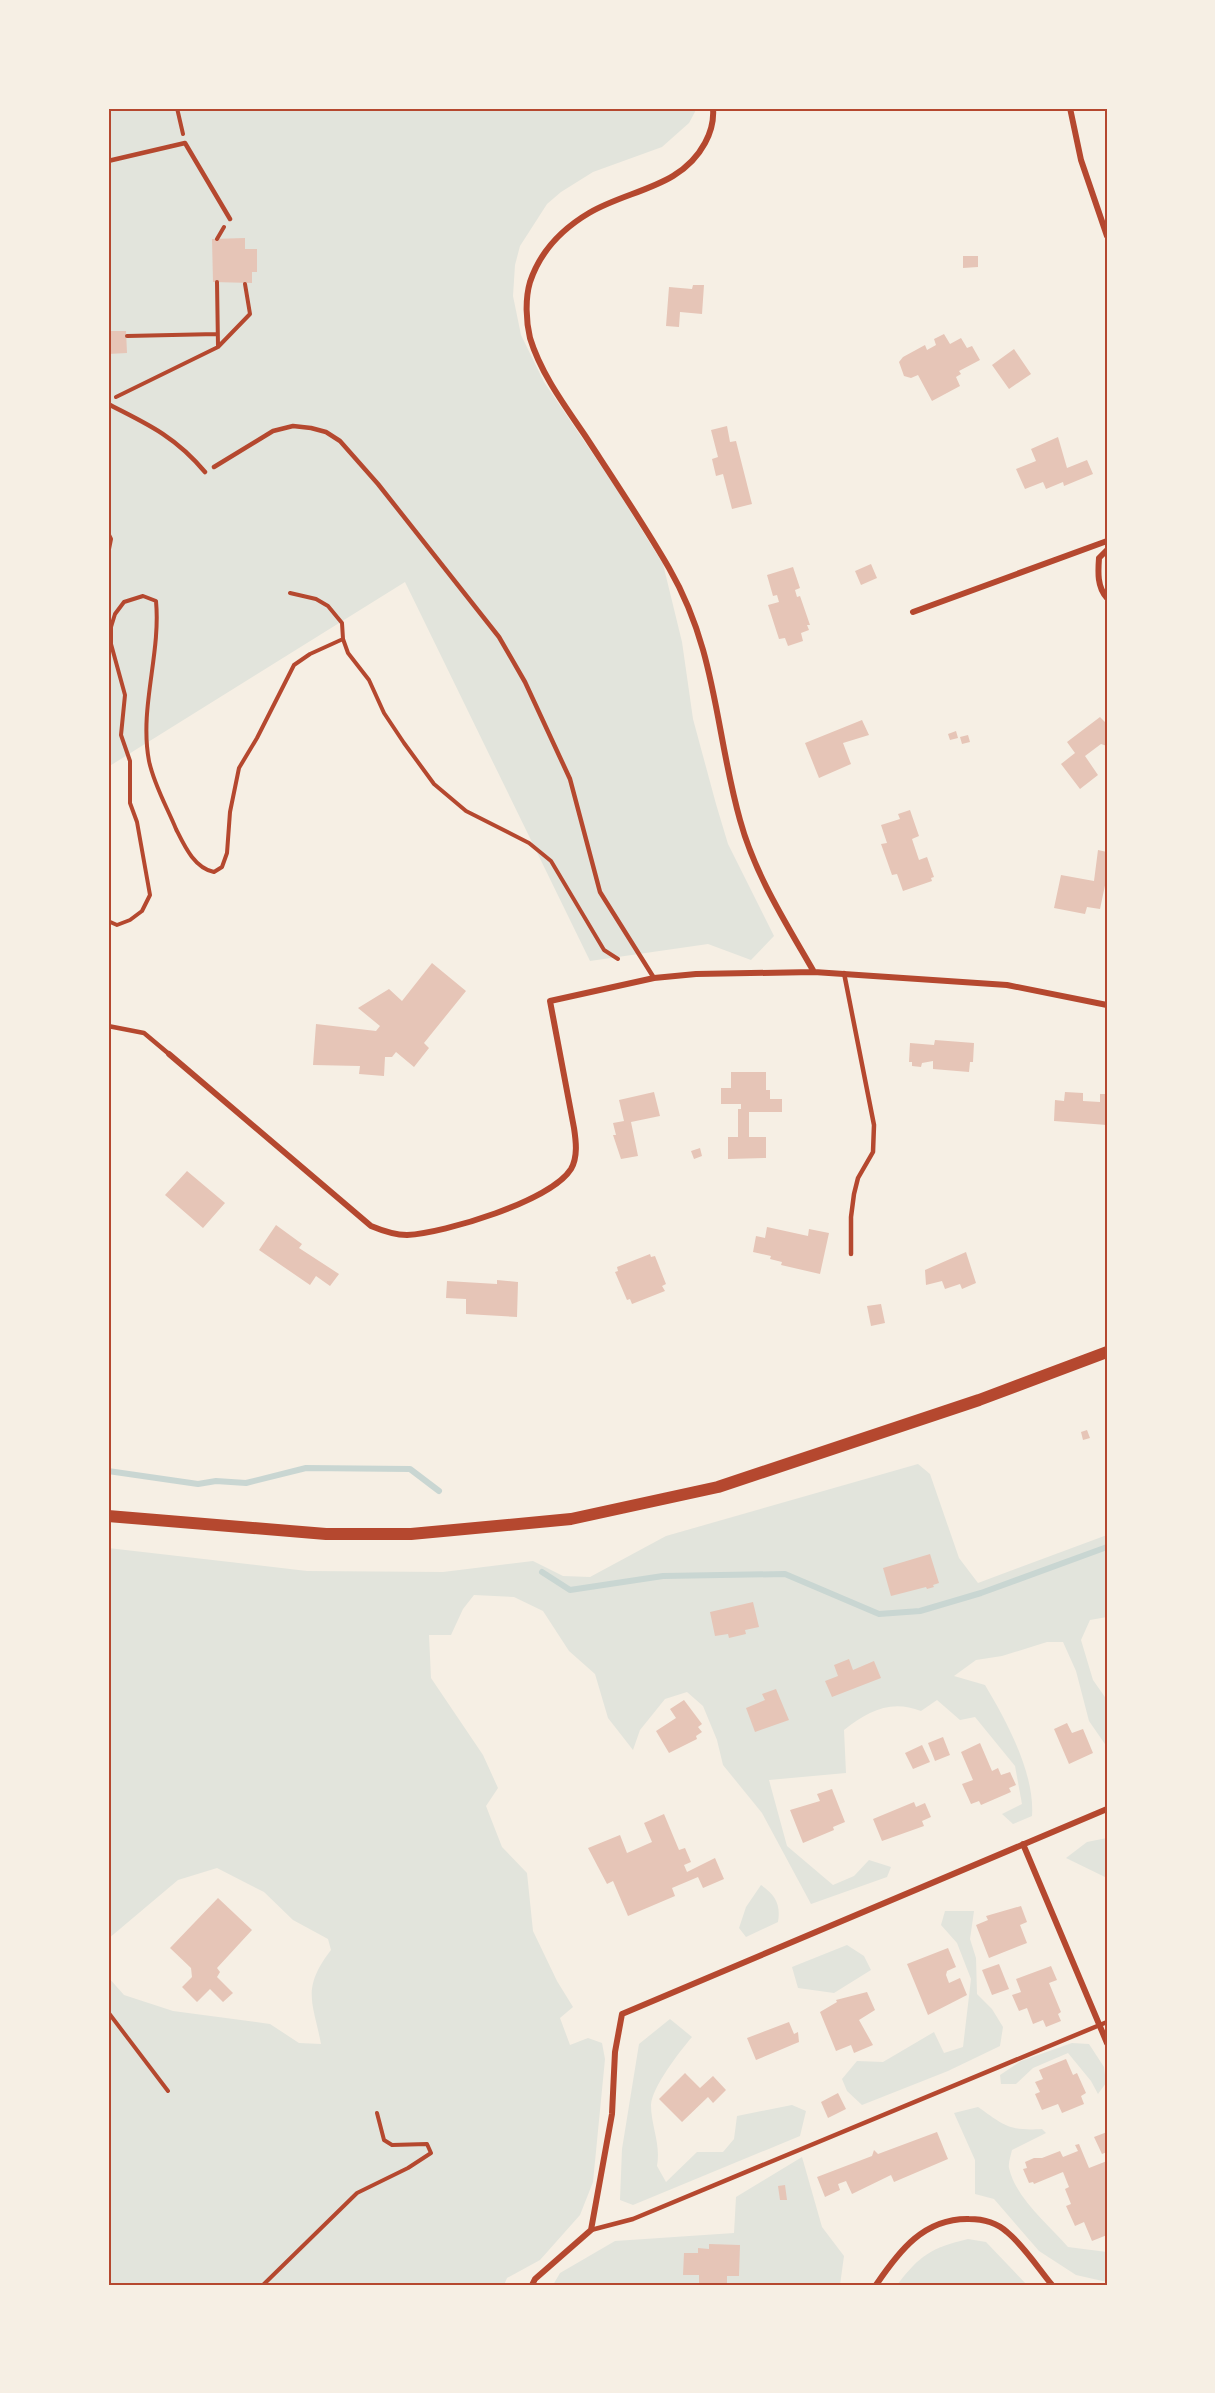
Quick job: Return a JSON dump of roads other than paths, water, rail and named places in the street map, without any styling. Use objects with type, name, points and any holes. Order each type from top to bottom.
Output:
[{"type":"main road","points":[[108,1516],[337,1534],[411,1534],[570,1519],[718,1487],[979,1400],[1107,1352]]},
{"type":"street","points":[[713,108],[713,124],[708,137],[695,159],[684,170],[657,185],[589,213],[567,229],[546,250],[529,285],[527,322],[533,346],[545,373],[623,494],[685,597],[714,686],[740,821],[764,884],[814,972]]},
{"type":"street","points":[[1070,108],[1081,160],[1107,236]]},
{"type":"street","points":[[913,612],[1107,541]]},
{"type":"street","points":[[1107,550],[1099,558],[1098,574],[1101,592],[1107,598]]},
{"type":"street","points":[[169,1054],[371,1226],[390,1234],[407,1235],[461,1224],[533,1199],[557,1185],[572,1167],[576,1147],[550,1001],[654,978],[696,974],[814,972],[1007,985],[1107,1005]]},
{"type":"street","points":[[532,2285],[535,2279],[591,2230],[612,2114],[615,2052],[622,2014],[1107,1809]]},
{"type":"street","points":[[1023,1844],[1107,2043]]},
{"type":"street","points":[[876,2285],[898,2253],[917,2236],[933,2225],[966,2218],[984,2219],[1008,2232],[1052,2285]]},
{"type":"lane","points":[[108,161],[185,143],[230,219]]},
{"type":"lane","points":[[110,402],[186,449],[205,472]]},
{"type":"lane","points":[[214,467],[273,431],[293,426],[326,432],[340,441],[378,484],[499,637],[525,682],[570,779],[600,891],[654,978]]},
{"type":"lane","points":[[844,973],[874,1125],[873,1152],[858,1178],[854,1194],[851,1217],[851,1254]]},
{"type":"lane","points":[[108,1026],[144,1033],[169,1054]]},
{"type":"lane","points":[[591,2230],[633,2219],[1107,2022]]},
{"type":"waterway","points":[[108,1471],[198,1484],[216,1481],[246,1483],[306,1468],[410,1469],[439,1491]]},
{"type":"waterway","points":[[542,1572],[570,1590],[663,1576],[785,1574],[879,1614],[920,1611],[981,1593],[1107,1547]]}]
